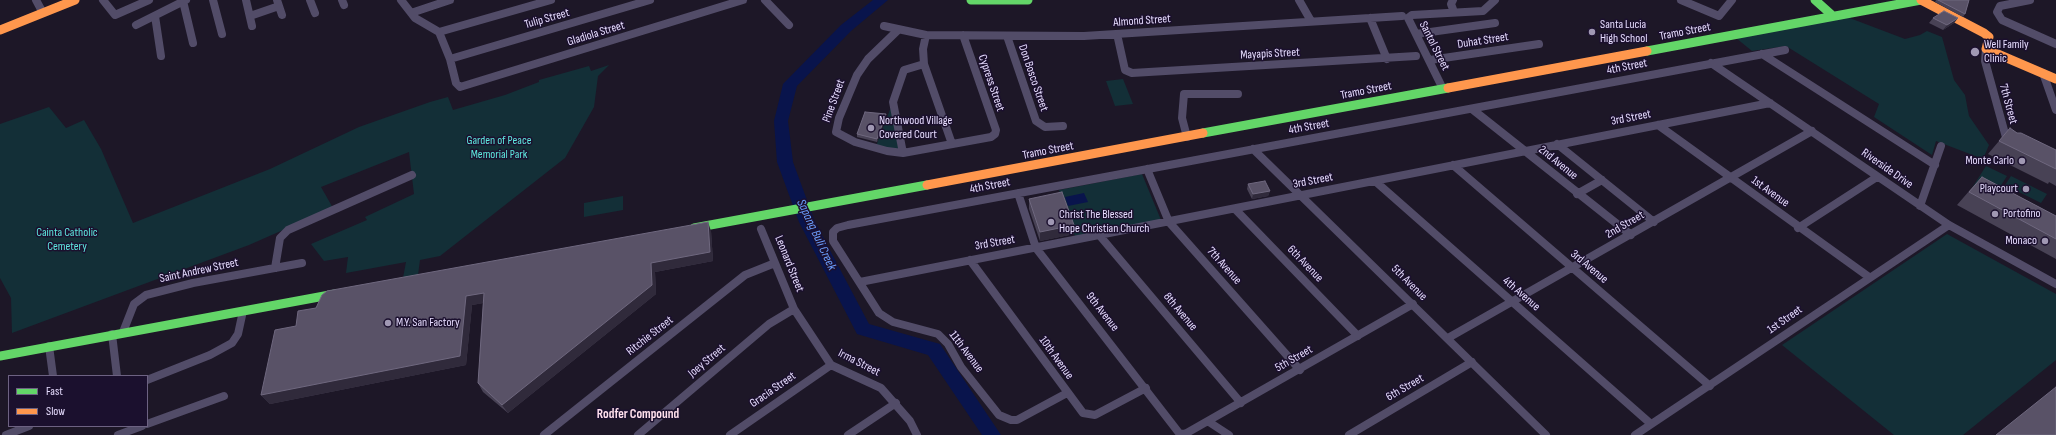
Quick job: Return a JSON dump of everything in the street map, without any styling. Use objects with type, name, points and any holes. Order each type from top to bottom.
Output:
[{"type":"street","points":[[36,0],[43,13]]},
{"type":"street","points":[[0,30],[75,0]]},
{"type":"street","points":[[103,0],[115,14],[149,0]]},
{"type":"street","points":[[213,0],[222,34]]},
{"type":"street","points":[[246,0],[252,26]]},
{"type":"street","points":[[310,0],[315,13]]},
{"type":"street","points":[[401,0],[415,18],[439,32],[450,59]]},
{"type":"street","points":[[411,13],[450,0]]},
{"type":"street","points":[[439,32],[551,0]]},
{"type":"street","name":"Tulip Street","points":[[450,59],[650,0]]},
{"type":"street","name":"Gladiola Street","points":[[450,59],[456,83],[460,87],[465,86],[743,0]]},
{"type":"street","points":[[764,0],[789,25]]},
{"type":"street","points":[[972,0],[1028,0]]},
{"type":"street","points":[[1299,0],[1312,21]]},
{"type":"street","points":[[1453,0],[1451,4],[1454,12],[1483,11],[1495,0]]},
{"type":"street","points":[[1681,0],[1719,16],[1732,0]]},
{"type":"street","points":[[1815,0],[1833,16]]},
{"type":"street","points":[[1921,0],[1984,33],[1989,37],[1986,49],[2056,79]]},
{"type":"street","name":"Tramo Street","points":[[681,231],[1921,0]]},
{"type":"street","points":[[2030,0],[2000,6],[1997,12],[2002,20],[2056,44]]},
{"type":"street","points":[[136,25],[184,1],[193,43]]},
{"type":"street","points":[[250,16],[278,3],[282,14]]},
{"type":"street","name":"Santol Street","points":[[1444,89],[1408,18],[1412,15],[1454,12]]},
{"type":"street","points":[[155,16],[160,56]]},
{"type":"street","name":"Almond Street","points":[[884,26],[898,30],[926,34],[1007,36],[1116,34],[1402,16]]},
{"type":"street","points":[[1370,18],[1387,59]]},
{"type":"street","points":[[1416,34],[1495,23]]},
{"type":"street","name":"Pine Street","points":[[898,30],[868,60],[857,75],[839,118],[836,132],[855,142],[887,151],[903,153],[991,137]]},
{"type":"street","points":[[926,34],[923,49],[924,64],[952,144]]},
{"type":"street","name":"Mayapis Street","points":[[1116,34],[1126,70],[1132,72],[1387,59],[1416,56]]},
{"type":"street","name":"Cypress Street","points":[[963,35],[996,130],[991,137]]},
{"type":"street","name":"Don Bosco Street","points":[[1007,36],[1036,121],[1045,127],[1064,126]]},
{"type":"street","name":"Duhat Street","points":[[1430,60],[1539,44]]},
{"type":"street","name":"7th Street","points":[[1986,49],[1985,61],[2007,141]]},
{"type":"street","name":"4th Street","points":[[837,228],[1785,50]]},
{"type":"street","points":[[1762,54],[1935,165]]},
{"type":"street","points":[[903,153],[893,102],[904,70],[924,64]]},
{"type":"street","name":"Riverside Drive","points":[[1712,64],[1949,225],[2056,284]]},
{"type":"street","points":[[2043,73],[2056,110]]},
{"type":"street","points":[[1187,137],[1182,118],[1184,94],[1238,94]]},
{"type":"street","name":"3rd Street","points":[[860,282],[1770,103]]},
{"type":"street","name":"2nd Avenue","points":[[1472,109],[1577,194],[1631,235]]},
{"type":"street","name":"1st Avenue","points":[[1658,125],[1798,228],[1869,277]]},
{"type":"street","name":"2nd Street","points":[[1448,338],[1513,303],[1812,132]]},
{"type":"street","points":[[1557,144],[1654,222]]},
{"type":"street","points":[[1920,206],[1941,146]]},
{"type":"street","name":"5th Avenue","points":[[1253,149],[1302,195],[1546,435]]},
{"type":"street","name":"3rd Avenue","points":[[1453,165],[1572,269],[1710,386]]},
{"type":"street","name":"7th Avenue","points":[[1147,169],[1169,222],[1300,370]]},
{"type":"street","points":[[275,268],[280,238],[288,230],[412,175]]},
{"type":"street","points":[[1798,228],[1877,177]]},
{"type":"street","points":[[1577,194],[1602,180]]},
{"type":"street","name":"4th Avenue","points":[[1376,181],[1651,424]]},
{"type":"street","name":"9th Avenue","points":[[1018,193],[1036,248],[1146,388],[1179,433],[1185,434]]},
{"type":"street","name":"6th Avenue","points":[[1235,209],[1358,336]]},
{"type":"street","name":"1st Street","points":[[1634,435],[1710,386],[1869,277],[1949,225]]},
{"type":"street","name":"11th Avenue","points":[[837,228],[832,236],[833,241],[879,313],[893,322],[928,330],[938,334],[948,344],[961,367],[999,415],[1004,418],[1017,420],[1067,393]]},
{"type":"street","name":"Leonard Street","points":[[761,229],[794,309]]},
{"type":"street","name":"8th Avenue","points":[[1100,236],[1241,403]]},
{"type":"street","name":"10th Avenue","points":[[970,260],[1082,413],[1091,416],[1100,413],[1146,388]]},
{"type":"street","name":"Ritchie Street","points":[[544,435],[745,275],[775,263]]},
{"type":"street","name":"Saint Andrew Street","points":[[122,332],[134,304],[146,295],[193,283],[302,264]]},
{"type":"street","points":[[0,356],[122,332],[346,292]]},
{"type":"street","name":"5th Street","points":[[1185,434],[1209,422],[1413,304]]},
{"type":"street","name":"Irma Street","points":[[794,309],[831,365],[881,388],[896,403],[910,421],[917,435]]},
{"type":"street","name":"Joey Street","points":[[638,435],[769,324],[794,309]]},
{"type":"street","points":[[148,380],[215,353],[232,343],[238,334],[244,311]]},
{"type":"street","points":[[112,334],[117,375]]},
{"type":"street","points":[[49,346],[53,375]]},
{"type":"street","name":"6th Street","points":[[1349,435],[1472,362]]},
{"type":"street","name":"Gracia Street","points":[[730,435],[831,365]]},
{"type":"street","points":[[148,424],[224,396]]},
{"type":"street","points":[[848,435],[896,403]]},
{"type":"street","points":[[1209,422],[1229,435]]},
{"type":"street","points":[[6,435],[26,427]]},
{"type":"street","points":[[118,435],[139,427]]},
{"type":"green space","points":[[1847,17],[1905,39],[1920,35],[1927,31],[1942,37],[1954,80],[1965,95],[1969,116],[1989,145],[1983,159],[1936,141],[1932,155],[1874,117],[1879,104],[1786,46],[1752,51],[1736,38]]},
{"type":"green space","name":"Cainta Catholic Cemetery","points":[[609,65],[598,76],[594,107],[565,158],[440,256],[420,260],[418,275],[403,278],[406,262],[346,273],[348,257],[324,261],[311,244],[367,220],[365,217],[414,194],[409,152],[321,187],[333,208],[249,245],[12,333],[11,298],[0,278],[0,124],[49,107],[66,128],[84,120],[101,149],[133,223],[270,169],[359,127],[430,102],[448,97],[453,110],[505,95],[539,82],[539,80],[589,66],[591,71]]},
{"type":"green space","points":[[1123,79],[1133,104],[1115,106],[1106,81]]},
{"type":"green space","points":[[891,107],[899,151],[876,146]]},
{"type":"green space","points":[[1986,166],[2007,176],[1993,198],[1972,188]]},
{"type":"green space","points":[[1142,174],[1161,220],[1075,236],[1059,190]]},
{"type":"green space","name":"Playcourt","points":[[2011,176],[2047,194],[2041,203],[2005,185]]},
{"type":"green space","points":[[623,196],[623,210],[584,217],[584,203]]},
{"type":"green space","points":[[1947,234],[2056,294],[2056,360],[1963,435],[1894,435],[1782,345]]},
{"type":"shaded area","points":[[1084,193],[1088,202],[1068,206],[1065,197]]},
{"type":"building","points":[[1938,0],[1969,0],[1965,14]]},
{"type":"building","points":[[1944,11],[1958,18],[1947,25],[1933,18]]},
{"type":"building","name":"Northwood Village Covered Court","points":[[865,112],[886,114],[877,139],[857,134]]},
{"type":"building","points":[[2010,128],[2017,133],[2021,133],[2056,150],[2056,169],[1999,141]]},
{"type":"building","points":[[1982,177],[2056,216],[2056,239],[1969,192]]},
{"type":"building","points":[[1265,181],[1270,191],[1253,194],[1248,184]]},
{"type":"building","name":"Christ The Blessed Hope Christian Church","points":[[1062,192],[1074,225],[1040,232],[1029,199]]},
{"type":"building","name":"M.Y. San Factory","points":[[708,222],[710,252],[651,263],[652,285],[502,405],[478,383],[484,293],[466,296],[460,356],[261,395],[275,330],[296,326],[298,311],[316,308],[322,295],[327,291]]},
{"type":"building","points":[[2056,387],[2056,435],[1996,435]]},
{"type":"waterway","name":"Sapang Buli Creek","points":[[881,0],[846,28],[790,84],[781,121],[785,162],[807,222],[863,329],[934,349],[992,435]]},
{"type":"traffic: fast","points":[[971,0],[1028,0]]},
{"type":"traffic: fast","points":[[1815,0],[1833,16]]},
{"type":"traffic: fast","points":[[1647,51],[1921,0]]},
{"type":"traffic: fast","points":[[1203,133],[1448,88]]},
{"type":"traffic: fast","points":[[694,228],[927,185]]},
{"type":"traffic: fast","points":[[0,356],[335,294]]},
{"type":"traffic: slow","points":[[0,30],[75,0]]},
{"type":"traffic: slow","points":[[1921,0],[1984,33],[1989,37],[1986,49],[2056,79]]},
{"type":"traffic: slow","points":[[1448,88],[1647,51]]},
{"type":"traffic: slow","points":[[927,185],[1203,133]]},
{"type":"place","name":"Santa Lucia High School","points":[[1592,32]]},
{"type":"place","name":"Well Family Clinic","points":[[1975,52]]},
{"type":"place","name":"Northwood Village Covered Court","points":[[871,128]]},
{"type":"place","name":"Monte Carlo","points":[[2022,161]]},
{"type":"place","name":"Playcourt","points":[[2026,189]]},
{"type":"place","name":"Portofino","points":[[1995,214]]},
{"type":"place","name":"Christ The Blessed Hope Christian Church","points":[[1051,222]]},
{"type":"place","name":"Monaco","points":[[2045,241]]},
{"type":"place","name":"M.Y. San Factory","points":[[388,323]]},
{"type":"district","name":"Rodfer Compound","points":[[638,415]]},
{"type":"park label","name":"Garden of Peace Memorial Park","points":[[499,148]]}]
